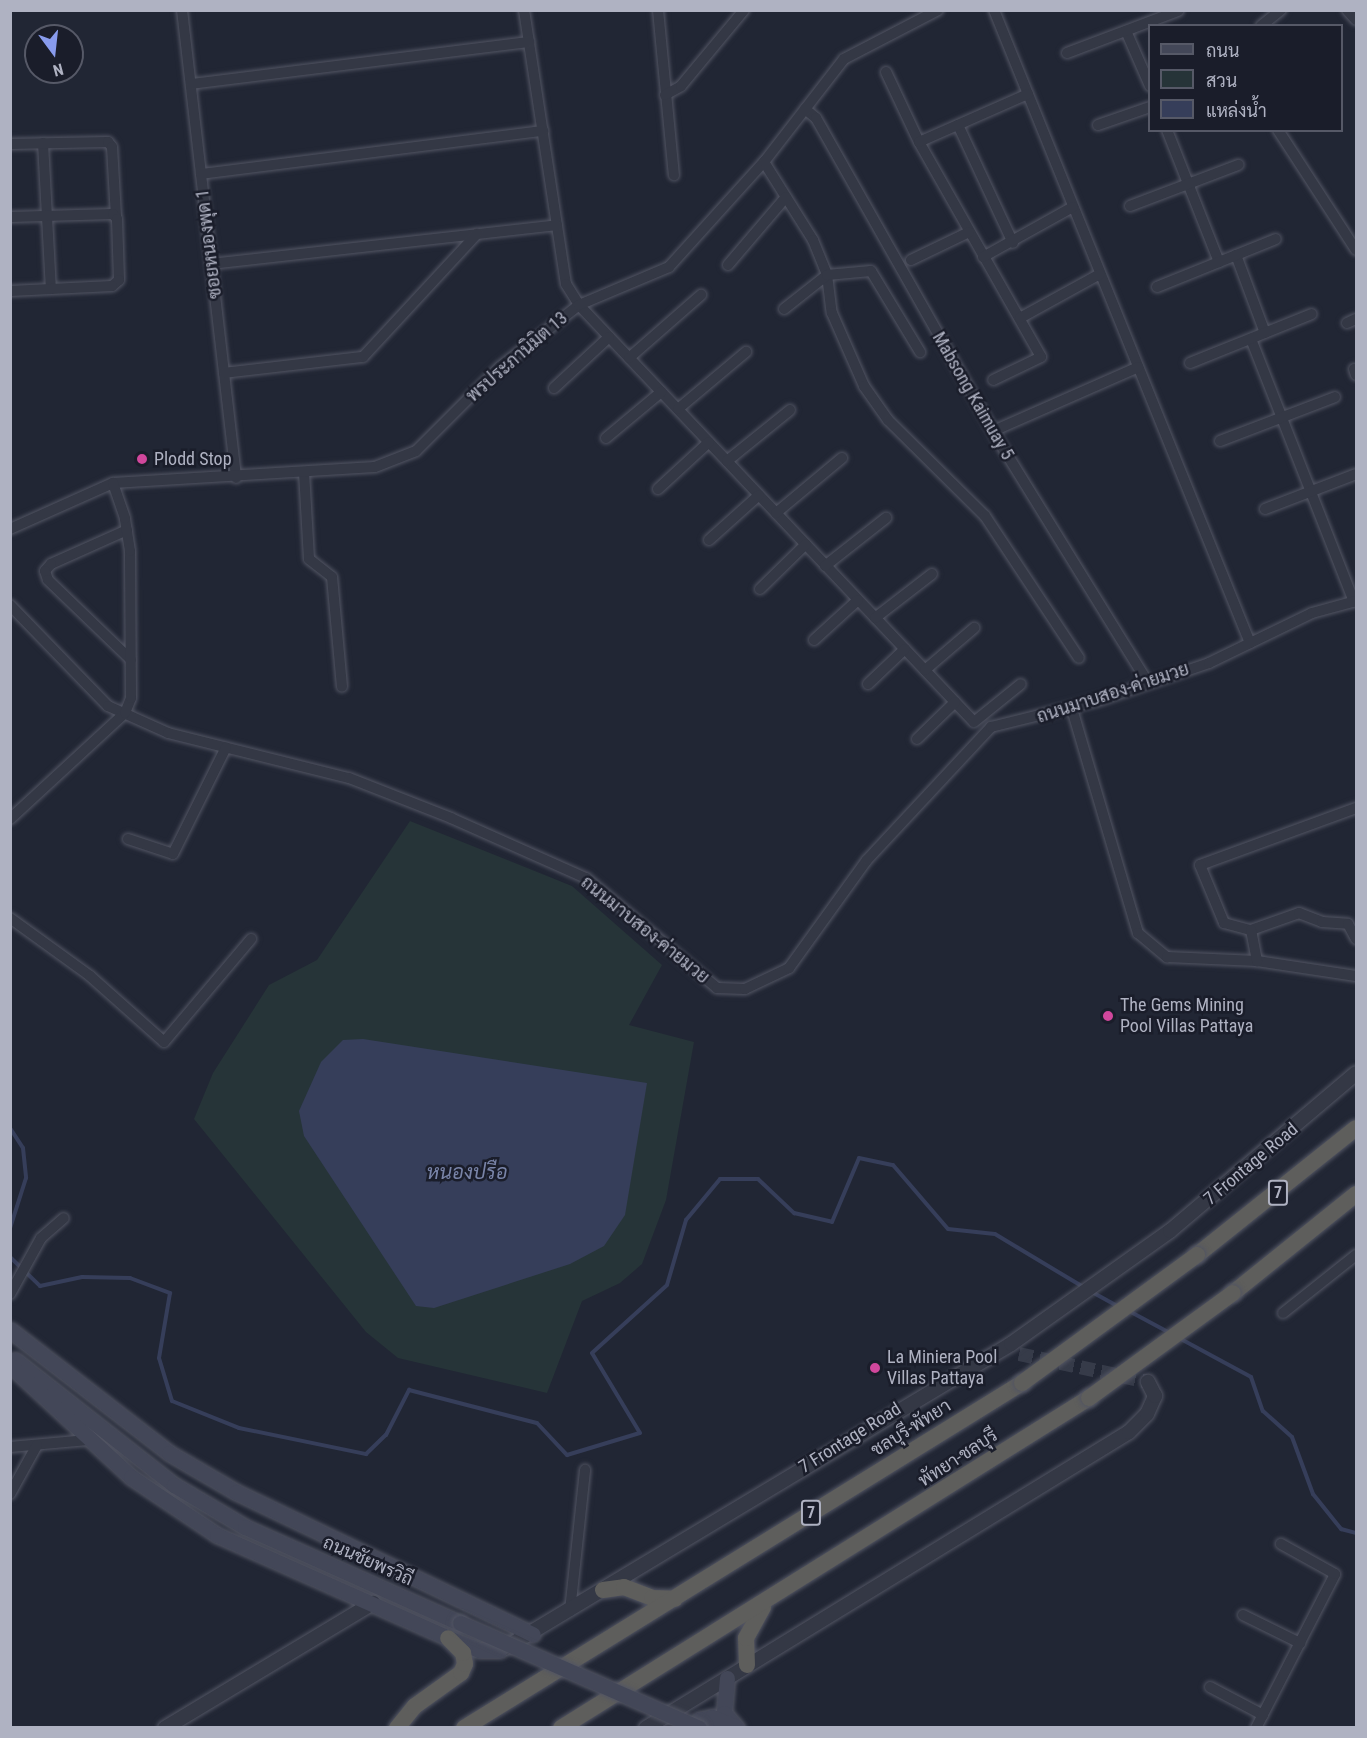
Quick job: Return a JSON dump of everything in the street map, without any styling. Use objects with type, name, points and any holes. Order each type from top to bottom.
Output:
[{"type":"highway","name":"ชลบุรี-พัทยา","points":[[464,1728],[1022,1383],[1197,1255],[1356,1128]]},
{"type":"highway","name":"พัทยา-ชลบุรี","points":[[561,1728],[1089,1398],[1233,1293],[1356,1194]]},
{"type":"highway","points":[[603,1590],[624,1587],[652,1598],[676,1599]]},
{"type":"highway","points":[[747,1665],[747,1638],[752,1622],[769,1599]]},
{"type":"highway","points":[[397,1728],[415,1706],[461,1673],[465,1664],[463,1653],[448,1638]]},
{"type":"main road","name":"ถนนชัยพรวิถี","points":[[10,1330],[169,1453],[226,1487],[533,1634]]},
{"type":"main road","name":"ถนนชัยพรวิถี","points":[[10,1336],[49,1384]]},
{"type":"main road","name":"ถนนชัยพรวิถี","points":[[10,1357],[49,1384],[112,1439],[174,1485],[245,1527],[698,1728]]},
{"type":"main road","name":"ถนนชัยพรวิถี","points":[[10,1365],[88,1440],[131,1477],[217,1535],[374,1603],[448,1638],[479,1650],[500,1650]]},
{"type":"main road","points":[[727,1678],[724,1713],[736,1727]]},
{"type":"main road","points":[[698,1728],[699,1720],[712,1717],[736,1727]]},
{"type":"street","name":"ซอยหนองพุด 1","points":[[182,10],[236,477]]},
{"type":"street","points":[[524,10],[566,284],[579,305],[974,722],[1021,684]]},
{"type":"street","points":[[658,10],[674,175]]},
{"type":"street","points":[[665,95],[681,86],[744,10]]},
{"type":"street","name":"พรประภานิมิต 13","points":[[10,529],[113,483],[375,467],[416,451],[500,367],[579,305],[669,267],[765,162],[844,59],[938,10]]},
{"type":"street","points":[[994,10],[1250,643]]},
{"type":"street","points":[[1264,24],[1281,10]]},
{"type":"street","points":[[1067,53],[1178,11]]},
{"type":"street","points":[[1126,31],[1148,84]]},
{"type":"street","points":[[190,84],[529,42]]},
{"type":"street","points":[[886,72],[919,142],[1041,357],[993,380]]},
{"type":"street","points":[[919,142],[1028,94]]},
{"type":"street","points":[[1098,125],[1148,107]]},
{"type":"street","name":"Mabsong Kaimuay 5","points":[[805,109],[816,118],[995,435],[1147,681]]},
{"type":"street","points":[[957,125],[1013,243]]},
{"type":"street","points":[[201,174],[543,130]]},
{"type":"street","points":[[1168,132],[1219,262]]},
{"type":"street","points":[[1279,132],[1356,250]]},
{"type":"street","points":[[44,143],[51,289]]},
{"type":"street","points":[[10,144],[110,143],[119,282],[112,286],[10,291]]},
{"type":"street","points":[[765,162],[813,240],[827,275],[832,313],[864,386],[888,420],[985,516],[1079,658]]},
{"type":"street","points":[[1130,206],[1238,165]]},
{"type":"street","points":[[728,265],[786,197]]},
{"type":"street","points":[[983,257],[1013,243],[1073,207]]},
{"type":"street","points":[[10,218],[111,213],[116,217]]},
{"type":"street","points":[[211,264],[557,225]]},
{"type":"street","points":[[910,260],[969,232]]},
{"type":"street","points":[[224,373],[363,357],[477,234]]},
{"type":"street","points":[[1157,287],[1275,239]]},
{"type":"street","points":[[1236,255],[1265,333]]},
{"type":"street","points":[[784,309],[827,275],[871,271],[920,352]]},
{"type":"street","points":[[1020,318],[1100,274]]},
{"type":"street","points":[[629,358],[701,295]]},
{"type":"street","points":[[1190,363],[1312,314]]},
{"type":"street","points":[[554,388],[609,337]]},
{"type":"street","points":[[1251,339],[1355,601]]},
{"type":"street","points":[[678,409],[746,352]]},
{"type":"street","points":[[1000,428],[1137,367]]},
{"type":"street","points":[[606,438],[661,392]]},
{"type":"street","points":[[1220,441],[1335,397]]},
{"type":"street","points":[[728,461],[790,410]]},
{"type":"street","points":[[658,489],[709,442]]},
{"type":"street","points":[[776,513],[842,458]]},
{"type":"street","points":[[304,472],[309,559],[332,577],[342,687]]},
{"type":"street","points":[[1265,509],[1356,474]]},
{"type":"street","points":[[10,819],[125,713],[131,698],[128,530],[113,483]]},
{"type":"street","points":[[709,540],[759,495]]},
{"type":"street","points":[[825,566],[886,518]]},
{"type":"street","points":[[128,530],[51,564],[45,572],[48,580],[131,660]]},
{"type":"street","points":[[760,589],[806,544]]},
{"type":"street","points":[[875,618],[932,574]]},
{"type":"street","points":[[814,640],[858,600]]},
{"type":"street","name":"ถนนมาบสอง-ค่ายมวย","points":[[10,605],[108,706],[168,733],[362,782],[586,878],[717,988],[745,989],[789,968],[867,860],[991,727],[1072,709],[1147,681],[1209,663],[1312,613],[1355,601]]},
{"type":"street","points":[[925,670],[974,628]]},
{"type":"street","points":[[868,684],[905,649]]},
{"type":"street","points":[[917,739],[955,702]]},
{"type":"street","points":[[1072,709],[1138,933],[1167,957],[1257,961],[1356,976]]},
{"type":"street","points":[[128,839],[173,854],[226,747]]},
{"type":"street","points":[[1356,808],[1200,865],[1224,923],[1251,930],[1299,913],[1322,922],[1348,924],[1356,939]]},
{"type":"street","points":[[10,918],[90,976],[164,1042],[251,939]]},
{"type":"street","points":[[1251,930],[1257,961]]},
{"type":"street","name":"7 Frontage Road","points":[[500,1650],[533,1634],[930,1389],[1015,1349],[1032,1329],[1134,1256],[1251,1166],[1356,1073]]},
{"type":"street","points":[[11,1293],[37,1245],[64,1218]]},
{"type":"street","points":[[1282,1313],[1356,1255]]},
{"type":"street","points":[[646,1728],[1129,1432],[1147,1414],[1155,1396],[1148,1382]]},
{"type":"street","points":[[10,1447],[88,1440]]},
{"type":"street","points":[[10,1494],[37,1445]]},
{"type":"street","points":[[570,1611],[585,1470]]},
{"type":"street","points":[[1256,1728],[1335,1574],[1281,1544]]},
{"type":"street","points":[[165,1728],[374,1603]]},
{"type":"street","points":[[1243,1616],[1300,1643]]},
{"type":"street","points":[[1210,1687],[1263,1715]]},
{"type":"green space","points":[[410,821],[572,886],[662,965],[629,1025],[694,1042],[666,1200],[642,1264],[620,1283],[582,1301],[547,1393],[398,1358],[366,1332],[194,1119],[213,1073],[269,985],[317,960]]},
{"type":"water","name":"หนองปรือ","points":[[363,1039],[647,1083],[625,1215],[604,1246],[570,1264],[434,1308],[416,1306],[304,1136],[299,1111],[321,1062],[343,1040]]},
{"type":"waterway","points":[[10,1128],[23,1148],[26,1178],[10,1228]]},
{"type":"waterway","points":[[10,1257],[40,1286],[82,1277],[130,1278],[170,1293],[159,1358],[172,1401],[239,1428],[366,1454],[386,1435],[409,1390],[537,1423],[567,1455],[640,1433],[592,1353],[667,1285],[686,1220],[720,1179],[758,1179],[794,1213],[832,1222],[859,1158],[893,1165],[948,1229],[995,1234],[1085,1288]]},
{"type":"waterway","points":[[1092,1292],[1119,1307]]},
{"type":"waterway","points":[[1129,1311],[1170,1333]]},
{"type":"waterway","points":[[1179,1338],[1251,1377],[1263,1411],[1292,1437],[1313,1494],[1341,1529],[1356,1533]]},
{"type":"tunnel","points":[[1019,1354],[1148,1382]]},
{"type":"place","name":"Plodd Stop","points":[[142,459]]},
{"type":"place","name":"The Gems Mining Pool Villas Pattaya","points":[[1108,1016]]},
{"type":"place","name":"La Miniera Pool Villas Pattaya","points":[[875,1368]]}]
